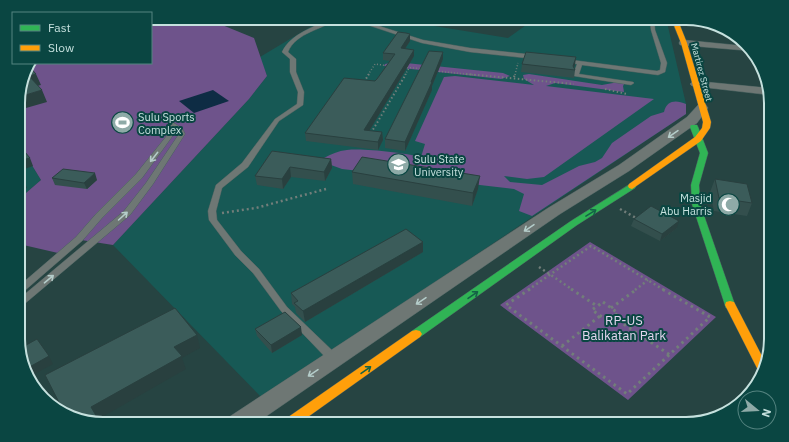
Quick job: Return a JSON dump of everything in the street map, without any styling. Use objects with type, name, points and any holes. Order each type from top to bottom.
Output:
[{"type":"street","name":"Martirez Street","points":[[677,25],[684,43],[696,84],[697,114]]},
{"type":"street","points":[[684,43],[741,48]]},
{"type":"street","points":[[696,84],[763,91]]},
{"type":"street","points":[[254,417],[334,359],[554,211],[624,168],[697,114]]},
{"type":"street","points":[[298,417],[574,223],[607,203],[698,139],[706,128],[707,122],[697,114]]},
{"type":"street","points":[[697,114],[698,139],[704,153],[695,185],[696,204],[726,296],[737,321],[760,364]]},
{"type":"street","points":[[554,211],[574,223]]},
{"type":"lane","points":[[322,25],[296,38],[288,45],[286,52],[293,58],[293,72],[302,92],[300,105],[277,120],[245,165],[219,187],[212,211],[213,220],[238,252],[256,271],[284,309],[334,359]]},
{"type":"lane","points":[[370,25],[422,42],[470,50],[543,58]]},
{"type":"lane","points":[[558,60],[658,73],[663,71],[664,63],[652,30],[652,25]]},
{"type":"lane","points":[[580,63],[576,75],[631,82]]},
{"type":"lane","points":[[25,286],[79,240],[99,216],[135,180],[172,133],[172,124],[180,129],[182,134],[127,213],[25,299]]},
{"type":"lane","points":[[135,180],[150,181]]},
{"type":"path","points":[[514,77],[521,55]]},
{"type":"path","points":[[363,83],[375,64],[396,66]]},
{"type":"path","points":[[402,67],[425,70]]},
{"type":"path","points":[[369,137],[409,68]]},
{"type":"path","points":[[433,70],[580,84]]},
{"type":"path","points":[[601,88],[627,94]]},
{"type":"path","points":[[219,212],[226,214],[326,189]]},
{"type":"path","points":[[607,203],[640,220]]},
{"type":"path","points":[[592,246],[648,280],[710,317],[627,394],[506,305],[592,246]]},
{"type":"path","points":[[524,259],[551,274],[598,306]]},
{"type":"path","points":[[611,308],[648,280]]},
{"type":"path","points":[[603,302],[618,313],[608,321],[592,310],[598,306],[603,302]]},
{"type":"path","points":[[562,346],[600,316]]},
{"type":"path","points":[[614,317],[670,355]]},
{"type":"shaded area","name":"Sulu State University","points":[[313,25],[428,25],[508,38],[526,25],[668,25],[686,104],[686,114],[262,398],[113,245],[249,99],[267,76],[260,57]]},
{"type":"shaded area","points":[[213,90],[229,101],[194,113],[179,101]]},
{"type":"shaded area","points":[[25,154],[41,180],[25,194]]},
{"type":"green space","name":"Sulu Sports Complex","points":[[152,25],[222,25],[254,38],[267,76],[249,99],[113,245],[75,239],[58,253],[25,245],[25,194],[41,180],[25,154],[26,93],[29,78],[36,64],[152,64]]},
{"type":"green space","points":[[396,62],[503,73],[510,76],[501,79],[384,66],[385,64]]},
{"type":"green space","points":[[529,74],[602,85],[613,83],[616,80],[626,81],[623,86],[624,92],[555,83],[546,86],[654,99],[544,177],[527,179],[504,176],[510,182],[542,185],[579,166],[595,162],[602,158],[612,143],[651,116],[664,112],[667,105],[672,102],[686,104],[686,114],[532,216],[519,211],[524,194],[514,189],[342,169],[331,165],[324,158],[347,150],[384,151],[421,157],[425,144],[415,141],[444,77],[455,76],[534,85],[524,79],[523,75]]},
{"type":"green space","name":"RP-US Balikatan Park","points":[[590,242],[716,317],[628,400],[500,305]]},
{"type":"building","points":[[398,32],[410,34],[401,48],[414,50],[364,130],[382,132],[378,142],[305,133],[344,78],[375,81],[377,79],[395,54],[383,53]]},
{"type":"building","points":[[429,51],[443,52],[432,82],[405,142],[385,139]]},
{"type":"building","points":[[526,52],[576,57],[573,66],[575,70],[522,64]]},
{"type":"building","points":[[33,70],[36,74],[30,76]]},
{"type":"building","points":[[30,77],[42,90],[26,95]]},
{"type":"building","points":[[272,151],[331,159],[324,172],[290,167],[282,179],[255,176]]},
{"type":"building","points":[[25,152],[30,158],[25,159]]},
{"type":"building","points":[[362,157],[480,176],[473,193],[352,172]]},
{"type":"building","points":[[63,169],[95,173],[84,183],[52,178]]},
{"type":"building","points":[[715,179],[747,184],[752,203],[719,198]]},
{"type":"building","points":[[651,206],[679,221],[662,234],[634,219]]},
{"type":"building","points":[[406,229],[423,242],[303,311],[294,303],[298,301],[291,293]]},
{"type":"building","points":[[175,308],[197,335],[174,347],[182,356],[91,407],[96,416],[73,411],[59,403],[45,375]]},
{"type":"building","points":[[285,312],[301,327],[271,345],[255,329]]},
{"type":"building","points":[[37,339],[49,356],[30,367],[26,345]]},
{"type":"traffic: fast","points":[[694,127],[704,153],[695,185],[696,204],[730,305]]},
{"type":"traffic: fast","points":[[416,334],[574,223],[632,186]]},
{"type":"traffic: slow","points":[[632,186],[698,139],[706,128],[707,122],[684,43],[677,25]]},
{"type":"traffic: slow","points":[[730,305],[760,363]]},
{"type":"traffic: slow","points":[[298,417],[416,334]]},
{"type":"place","name":"Sulu Sports Complex","points":[[123,123]]},
{"type":"place","name":"Sulu State University","points":[[398,165]]},
{"type":"place","name":"Masjid Abu Harris","points":[[728,204]]}]
